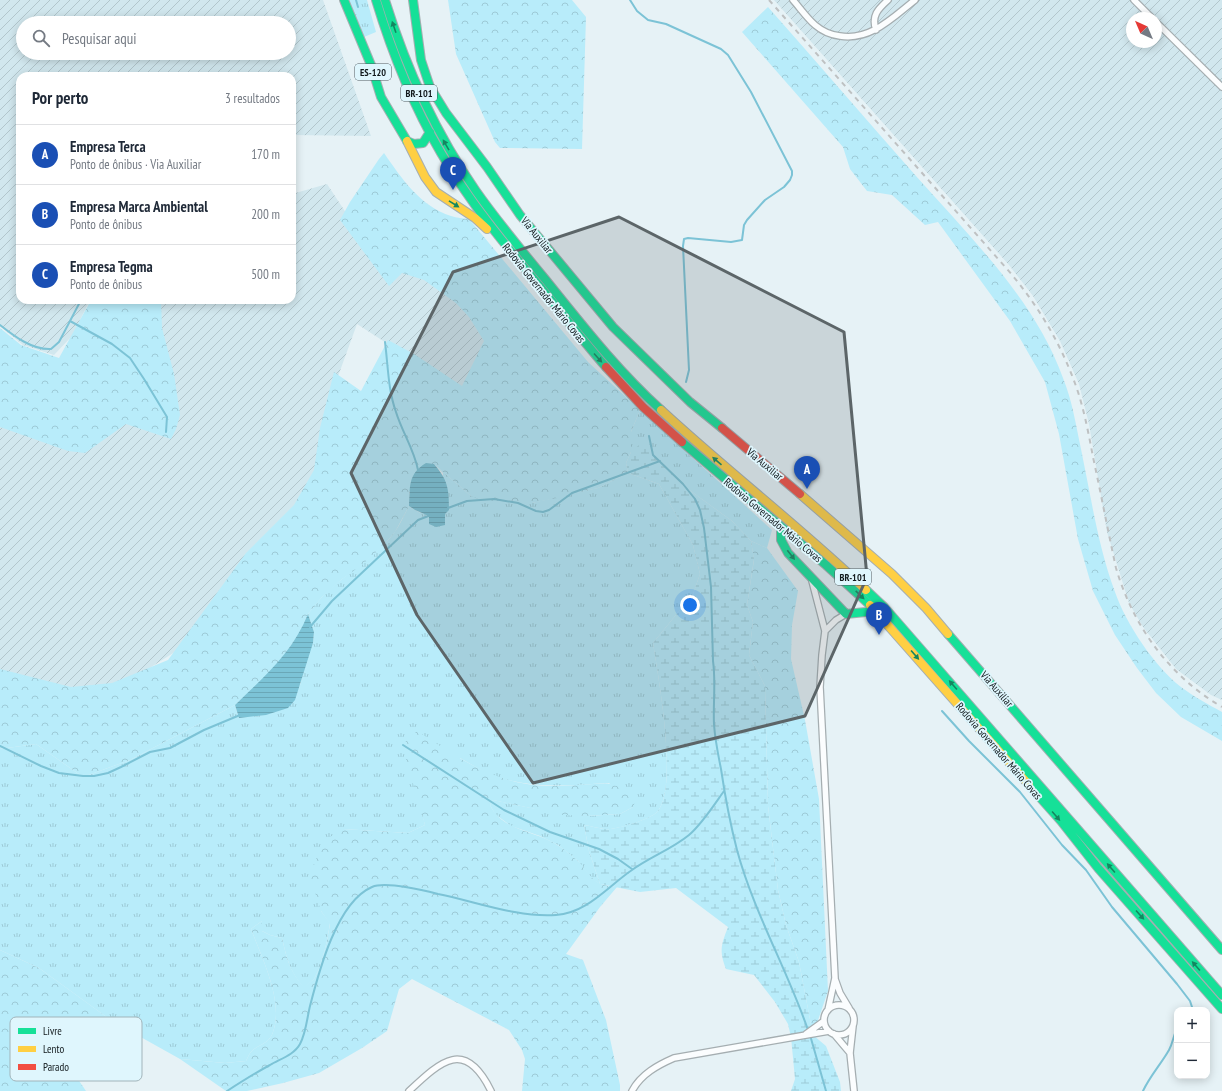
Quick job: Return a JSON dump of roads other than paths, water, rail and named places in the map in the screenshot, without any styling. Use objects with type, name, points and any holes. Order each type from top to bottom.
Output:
[{"type":"main road","name":"ES-120","points":[[344,0],[371,65],[381,97],[407,141]]},
{"type":"main road","name":"Rodovia Governador Mário Covas","points":[[376,0],[400,73],[419,114],[453,173],[471,200],[509,250],[591,350],[634,398],[668,430],[858,593],[1061,821],[1098,868],[1222,1009]]},
{"type":"main road","name":"Rodovia Governador Mário Covas","points":[[385,0],[406,64],[427,110],[450,152],[470,183],[501,224],[600,349],[640,391],[669,418],[841,566],[884,607],[1222,995]]},
{"type":"main road","name":"Via Auxiliar","points":[[413,0],[421,60],[430,87],[446,113],[487,167],[520,215],[573,280],[614,327],[690,402],[777,474],[892,574],[926,608],[1036,733],[1222,950]]},
{"type":"main road","points":[[407,141],[414,144],[423,143],[430,132]]},
{"type":"main road","points":[[407,141],[425,177],[436,192],[475,218],[509,250]]},
{"type":"main road","points":[[781,527],[781,540],[788,553],[811,579],[846,614],[876,612]]},
{"type":"street","points":[[793,0],[816,25],[830,34],[843,36],[856,36],[876,30],[915,0]]},
{"type":"street","points":[[876,30],[874,23],[875,15],[878,9],[888,0]]},
{"type":"street","points":[[1134,0],[1146,12]]},
{"type":"street","points":[[1162,28],[1222,87]]},
{"type":"street","points":[[811,579],[825,631],[822,655],[821,701],[835,978],[824,1021],[826,1026],[850,1053]]},
{"type":"street","points":[[825,631],[836,620],[846,614]]},
{"type":"street","points":[[835,978],[840,993],[853,1013],[854,1019],[850,1053],[854,1091]]},
{"type":"street","points":[[828,1010],[833,1006],[838,1005],[844,1006],[853,1013]]},
{"type":"street","points":[[806,1034],[824,1021]]},
{"type":"street","points":[[632,1091],[646,1074],[659,1065],[674,1058],[806,1034],[832,1032],[840,1035],[850,1030],[853,1025]]},
{"type":"street","points":[[409,1091],[441,1064],[448,1060],[460,1059],[469,1063],[476,1069],[485,1079],[491,1091]]},
{"type":"waterway","points":[[356,0],[358,7]]},
{"type":"waterway","points":[[630,0],[637,11],[648,20],[666,24],[721,49],[728,55],[751,92],[792,171],[790,180],[784,187],[765,200],[747,220],[744,225],[742,240],[731,242],[688,238],[684,239],[683,246],[689,370],[686,382]]},
{"type":"waterway","points":[[0,325],[17,338],[30,345],[44,349],[51,349],[59,342],[79,304]]},
{"type":"waterway","points":[[70,321],[112,344],[130,358],[167,417],[166,432]]},
{"type":"waterway","points":[[385,342],[393,404],[414,455],[418,470]]},
{"type":"waterway","points":[[649,436],[653,455],[683,484],[695,499],[700,510],[704,528],[711,587],[714,730],[730,820],[737,850],[752,896],[800,1007],[808,1030]]},
{"type":"waterway","points":[[448,508],[467,501],[494,499],[518,503],[536,511],[543,512],[549,510],[572,493],[660,461]]},
{"type":"waterway","points":[[310,627],[332,601],[418,520],[431,515]]},
{"type":"waterway","points":[[942,711],[969,741],[1020,792],[1062,845],[1086,870],[1112,907],[1177,984],[1190,1001],[1192,1007]]},
{"type":"waterway","points":[[0,746],[59,773],[94,776],[108,773],[150,752],[170,748],[204,730],[240,715]]},
{"type":"waterway","points":[[403,745],[504,810],[550,832],[599,849],[618,859],[632,869]]},
{"type":"waterway","points":[[227,1091],[294,1051],[300,1044],[304,1035],[310,1006],[324,957],[331,939],[339,922],[349,907],[360,895],[372,887],[386,885],[423,890],[511,912],[541,915],[567,913],[577,910],[587,904],[632,870],[689,835],[703,820],[724,791]]},
{"type":"waterway","points":[[810,1035],[826,1091]]},
{"type":"waterway","points":[[1143,1091],[1169,1050],[1174,1037]]},
{"type":"railway","points":[[769,0],[1007,269],[1040,312],[1065,359],[1083,408],[1116,568],[1132,610],[1156,648],[1170,665],[1203,695],[1222,707]]},
{"type":"place","name":"Empresa Tegma","points":[[453,190]]},
{"type":"place","name":"Empresa Terca","points":[[807,489]]},
{"type":"place","name":"Empresa Marca Ambiental","points":[[879,635]]}]
